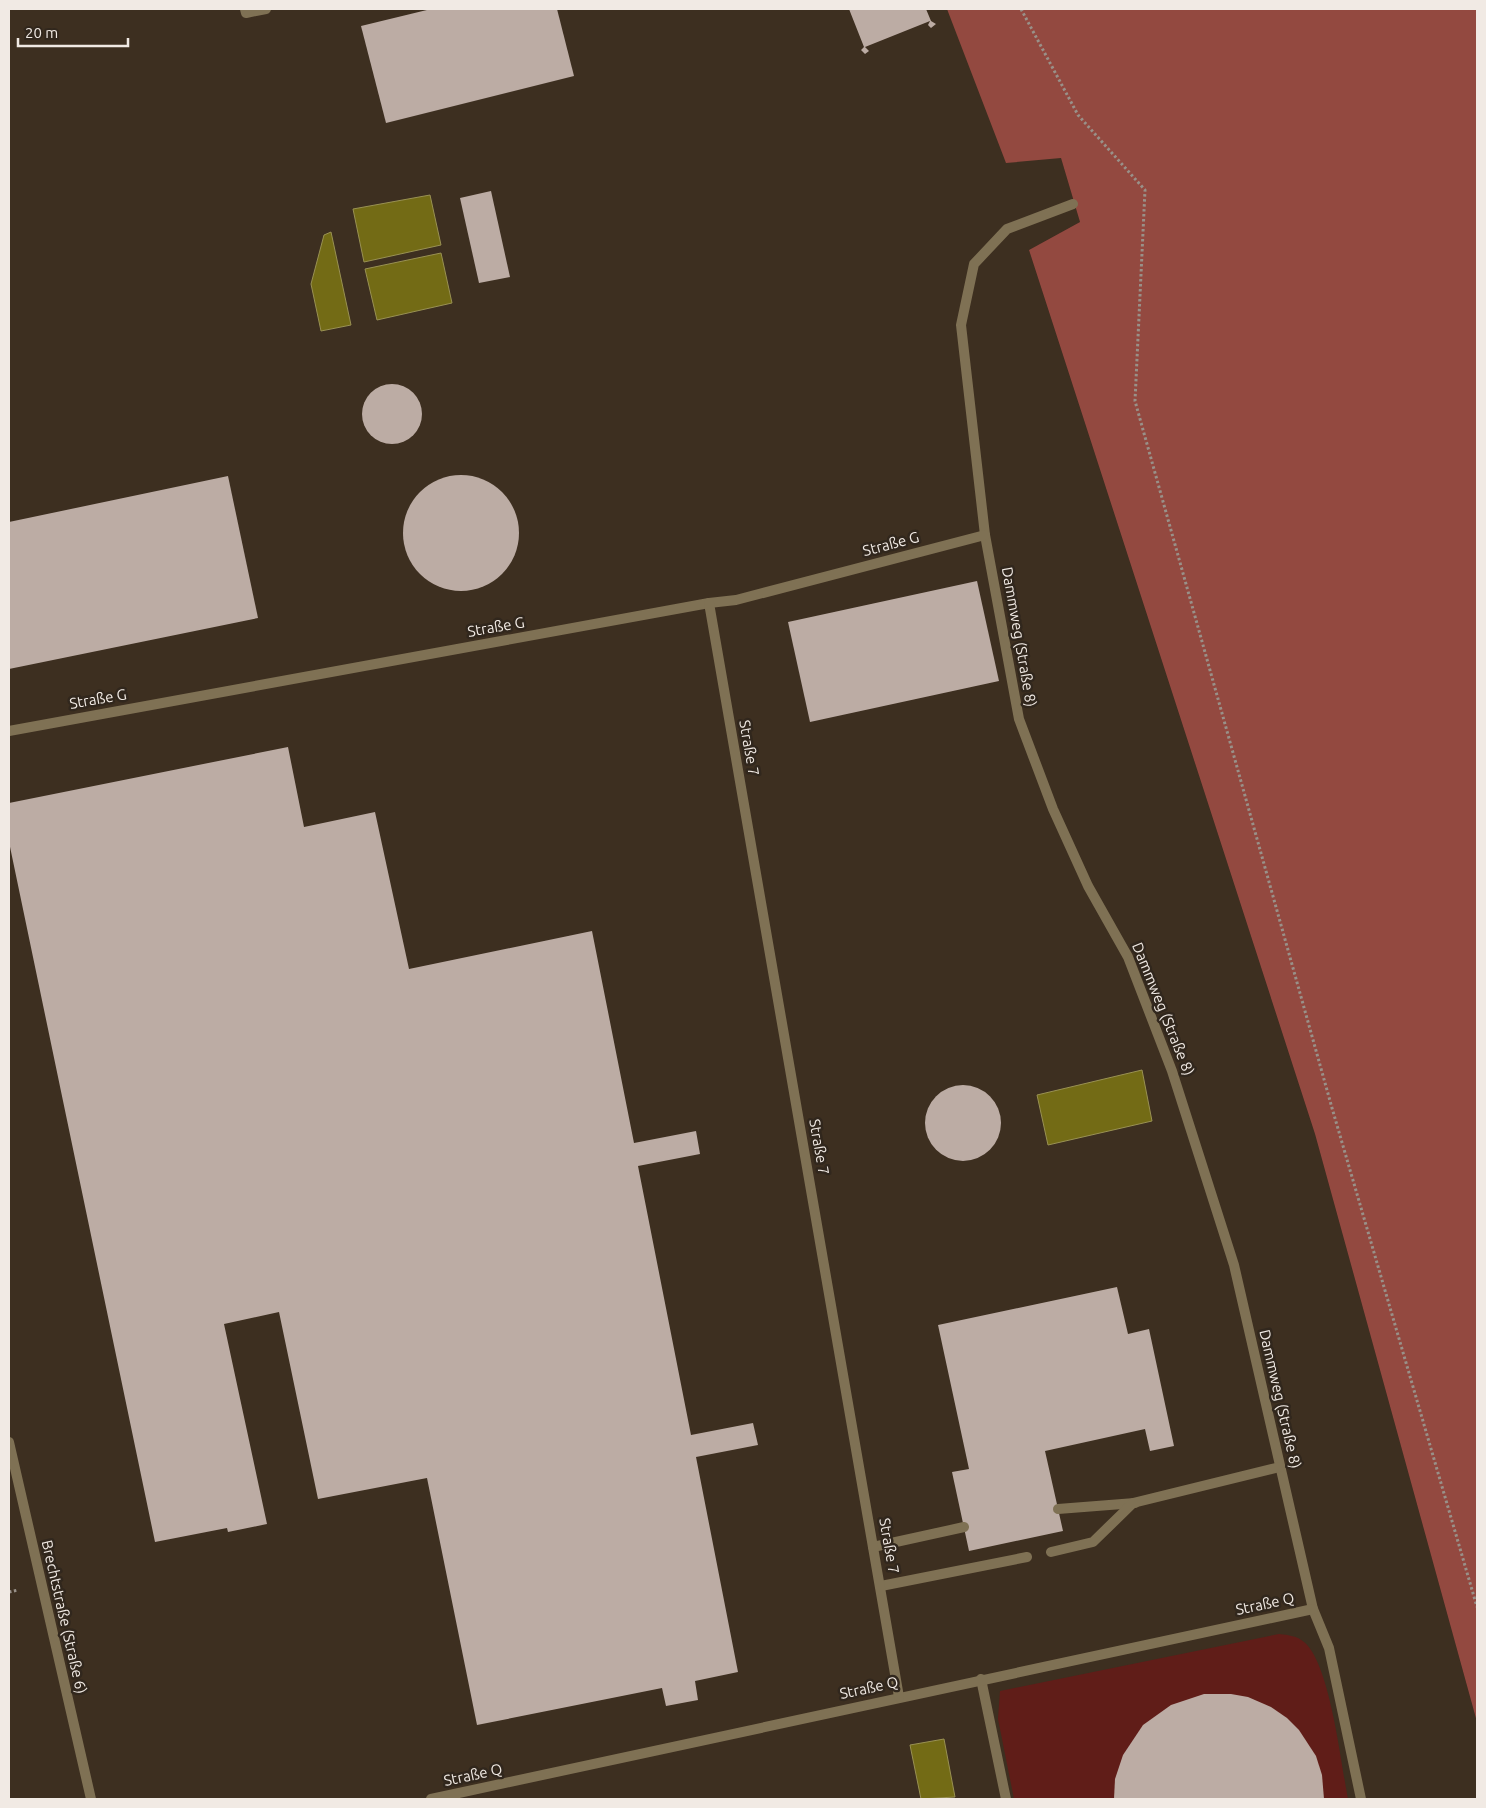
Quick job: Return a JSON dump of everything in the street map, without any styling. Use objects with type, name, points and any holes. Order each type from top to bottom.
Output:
[{"type":"street","points":[[245,9],[246,13],[266,9]]},
{"type":"street","name":"Dammweg (Straße 8)","points":[[1074,204],[1007,229],[974,264],[961,325],[985,535],[1019,719],[1053,809],[1088,886],[1128,957],[1172,1071],[1234,1265],[1313,1609],[1329,1648],[1361,1799]]},
{"type":"street","name":"Straße G","points":[[9,731],[709,603],[736,600],[985,535]]},
{"type":"street","name":"Straße 7","points":[[709,603],[899,1697]]},
{"type":"street","name":"Brechtstraße (Straße 6)","points":[[9,1442],[91,1799]]},
{"type":"street","points":[[1058,1509],[1135,1503],[1280,1467]]},
{"type":"street","points":[[1051,1552],[1093,1542],[1135,1503]]},
{"type":"street","points":[[873,1547],[964,1527]]},
{"type":"street","points":[[880,1586],[1027,1557]]},
{"type":"street","name":"Straße Q","points":[[432,1799],[1313,1609]]},
{"type":"street","points":[[981,1680],[1006,1799]]},
{"type":"path","points":[[1021,9],[1078,115],[1145,190],[1135,400],[1332,1108],[1477,1607]]},
{"type":"shaded area","points":[[9,9],[947,9],[1061,158],[1080,222],[1029,250],[1315,1134],[1477,1722],[1477,1799],[9,1799]]},
{"type":"shaded area","points":[[947,9],[1477,9],[1477,1722],[1315,1134],[1029,250],[1080,222],[1061,158],[1006,163]]},
{"type":"shaded area","points":[[430,195],[441,245],[364,262],[353,209]]},
{"type":"shaded area","points":[[331,232],[351,325],[321,331],[311,284],[324,235]]},
{"type":"shaded area","points":[[441,253],[452,303],[377,320],[365,269]]},
{"type":"shaded area","points":[[1142,1070],[1152,1121],[1048,1145],[1037,1095]]},
{"type":"shaded area","points":[[1279,1634],[1293,1636],[1304,1642],[1313,1653],[1321,1670],[1333,1715],[1348,1799],[1014,1799],[998,1719],[1000,1691]]},
{"type":"shaded area","points":[[944,1739],[955,1797],[921,1799],[910,1745]]},
{"type":"building","points":[[431,9],[557,9],[574,76],[386,123],[361,26]]},
{"type":"building","points":[[849,9],[926,9],[931,21],[936,24],[931,28],[928,25],[930,21],[865,47],[869,51],[865,54],[861,50],[864,47]]},
{"type":"building","points":[[491,191],[510,277],[479,283],[460,198]]},
{"type":"building","points":[[392,384],[408,389],[413,393],[417,398],[422,414],[417,430],[413,435],[408,439],[392,444],[376,439],[371,435],[367,430],[362,414],[367,398],[371,393],[376,389]]},
{"type":"building","points":[[461,475],[483,480],[502,492],[514,511],[519,533],[514,555],[502,574],[483,586],[461,591],[439,586],[420,574],[408,555],[403,533],[408,511],[420,492],[439,480]]},
{"type":"building","points":[[228,476],[258,618],[9,669],[9,522]]},
{"type":"building","points":[[977,581],[999,681],[810,722],[788,622]]},
{"type":"building","points":[[288,747],[304,827],[375,812],[409,969],[592,931],[634,1143],[696,1131],[700,1154],[638,1166],[691,1435],[753,1423],[758,1445],[696,1457],[738,1672],[695,1681],[698,1700],[666,1706],[662,1688],[477,1725],[427,1478],[318,1499],[279,1312],[224,1324],[267,1524],[228,1532],[227,1528],[155,1542],[9,842],[9,803]]},
{"type":"building","points":[[956,1085],[970,1085],[984,1091],[995,1102],[999,1108],[1001,1123],[999,1138],[990,1150],[978,1159],[956,1161],[942,1155],[931,1144],[925,1130],[925,1116],[931,1102],[942,1091]]},
{"type":"building","points":[[1117,1287],[1128,1334],[1149,1329],[1174,1446],[1150,1451],[1145,1429],[1045,1451],[1063,1531],[969,1551],[952,1472],[969,1469],[938,1325]]},
{"type":"building","points":[[1204,1694],[1231,1694],[1248,1697],[1271,1707],[1287,1718],[1299,1730],[1316,1756],[1322,1775],[1324,1799],[1114,1799],[1115,1779],[1123,1755],[1143,1725],[1171,1705]]}]
